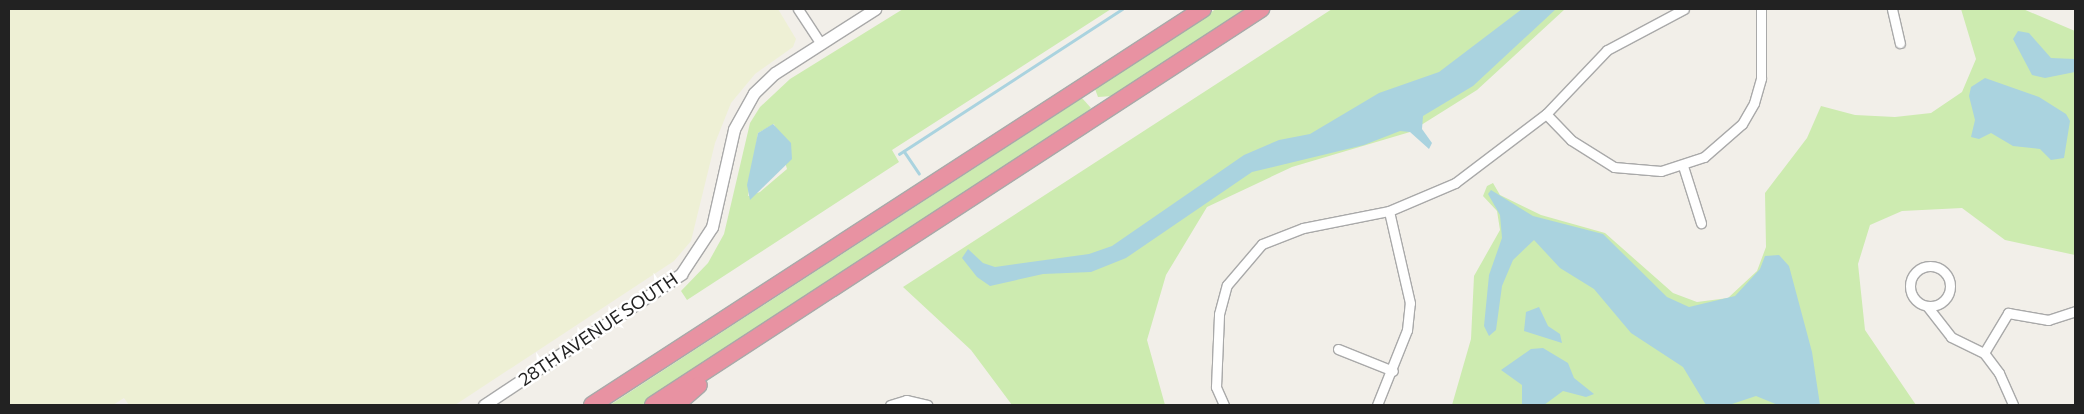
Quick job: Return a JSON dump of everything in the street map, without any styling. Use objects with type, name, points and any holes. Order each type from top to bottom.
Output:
[{"type":"highway","points":[[592,405],[1203,9]]},
{"type":"highway","points":[[653,405],[1261,9]]},
{"type":"highway","points":[[676,405],[751,340]]},
{"type":"street","points":[[798,9],[821,44]]},
{"type":"street","name":"28TH AVENUE SOUTH","points":[[484,405],[681,274],[712,227],[734,129],[754,93],[775,73],[876,9]]},
{"type":"street","points":[[1224,405],[1216,387],[1219,314],[1227,285],[1262,244],[1303,228],[1389,212],[1455,184],[1546,114],[1607,50],[1684,9]]},
{"type":"street","points":[[1546,114],[1571,140],[1614,167],[1641,171],[1683,166],[1724,143],[1754,103],[1761,78],[1761,9]]},
{"type":"street","points":[[1892,9],[1900,43]]},
{"type":"street","points":[[1683,166],[1701,223]]},
{"type":"street","points":[[1377,405],[1393,371],[1410,303],[1389,212]]},
{"type":"street","points":[[1927,306],[1940,303],[1950,287],[1946,274],[1929,266],[1917,270],[1910,282],[1915,300],[1927,306],[1951,337],[1984,353],[2000,373],[2013,405]]},
{"type":"street","points":[[1984,353],[2008,313],[2048,320],[2075,310]]},
{"type":"street","points":[[1338,350],[1393,371]]},
{"type":"street","points":[[890,405],[906,400],[927,405]]},
{"type":"green space","points":[[9,9],[778,9],[796,39],[793,47],[755,74],[731,103],[715,143],[691,241],[674,261],[455,405],[129,405],[124,398],[113,405],[9,405]]},
{"type":"green space","points":[[903,9],[1111,9],[892,150],[899,162],[687,300],[681,291],[708,263],[724,234],[750,123],[760,107],[790,79]],"holes":[[[774,124],[787,169],[760,192],[748,196],[758,133]]]},
{"type":"green space","points":[[1216,9],[1247,9],[1113,96],[1098,97],[1095,89],[1101,83]]},
{"type":"green space","points":[[1332,9],[1565,9],[1477,90],[1410,132],[1292,167],[1207,207],[1166,275],[1147,340],[1165,405],[1012,405],[971,350],[903,287]]},
{"type":"green space","points":[[1961,9],[2023,9],[2075,31],[2075,255],[2005,240],[1962,208],[1902,211],[1870,225],[1858,264],[1865,330],[1916,405],[1452,405],[1471,339],[1474,276],[1500,230],[1497,211],[1483,196],[1487,186],[1493,183],[1500,195],[1541,215],[1605,233],[1673,293],[1697,302],[1728,298],[1757,271],[1766,247],[1765,193],[1807,138],[1821,106],[1855,115],[1895,117],[1931,113],[1962,92],[1976,59]]},
{"type":"green space","points":[[1082,98],[1091,108],[1081,117],[642,405],[610,405]]},
{"type":"water","points":[[1522,9],[1556,9],[1473,86],[1423,116],[1422,129],[1432,143],[1429,149],[1410,132],[1400,131],[1364,145],[1252,172],[1126,258],[1091,272],[1043,274],[990,286],[977,277],[962,258],[968,249],[983,263],[995,267],[1089,254],[1112,246],[1244,155],[1279,140],[1310,134],[1379,93],[1439,72]]},
{"type":"water","points":[[2018,31],[2029,33],[2051,58],[2075,59],[2075,72],[2045,78],[2032,75],[2013,39]]},
{"type":"water","points":[[1985,78],[2039,97],[2066,114],[2070,121],[2064,158],[2051,160],[2040,149],[2013,146],[1991,133],[1979,139],[1971,137],[1975,120],[1969,96],[1971,87]]},
{"type":"water","points":[[773,124],[791,143],[792,159],[750,200],[747,185],[758,133]]},
{"type":"water","points":[[1491,190],[1533,216],[1603,234],[1667,297],[1689,307],[1735,296],[1760,269],[1765,256],[1779,255],[1789,266],[1812,352],[1820,405],[1778,405],[1756,396],[1729,405],[1706,405],[1683,367],[1631,333],[1594,289],[1560,268],[1534,240],[1513,260],[1502,286],[1496,330],[1489,336],[1484,326],[1489,275],[1502,238],[1500,215],[1488,194]]},
{"type":"water","points":[[1539,307],[1548,326],[1560,334],[1562,343],[1524,331],[1526,312]]},
{"type":"water","points":[[1543,348],[1568,363],[1574,378],[1594,394],[1586,397],[1563,391],[1544,405],[1522,405],[1522,385],[1501,370],[1531,349]]},
{"type":"waterway","points":[[899,154],[1122,9]]},
{"type":"waterway","points":[[904,151],[919,173]]}]
